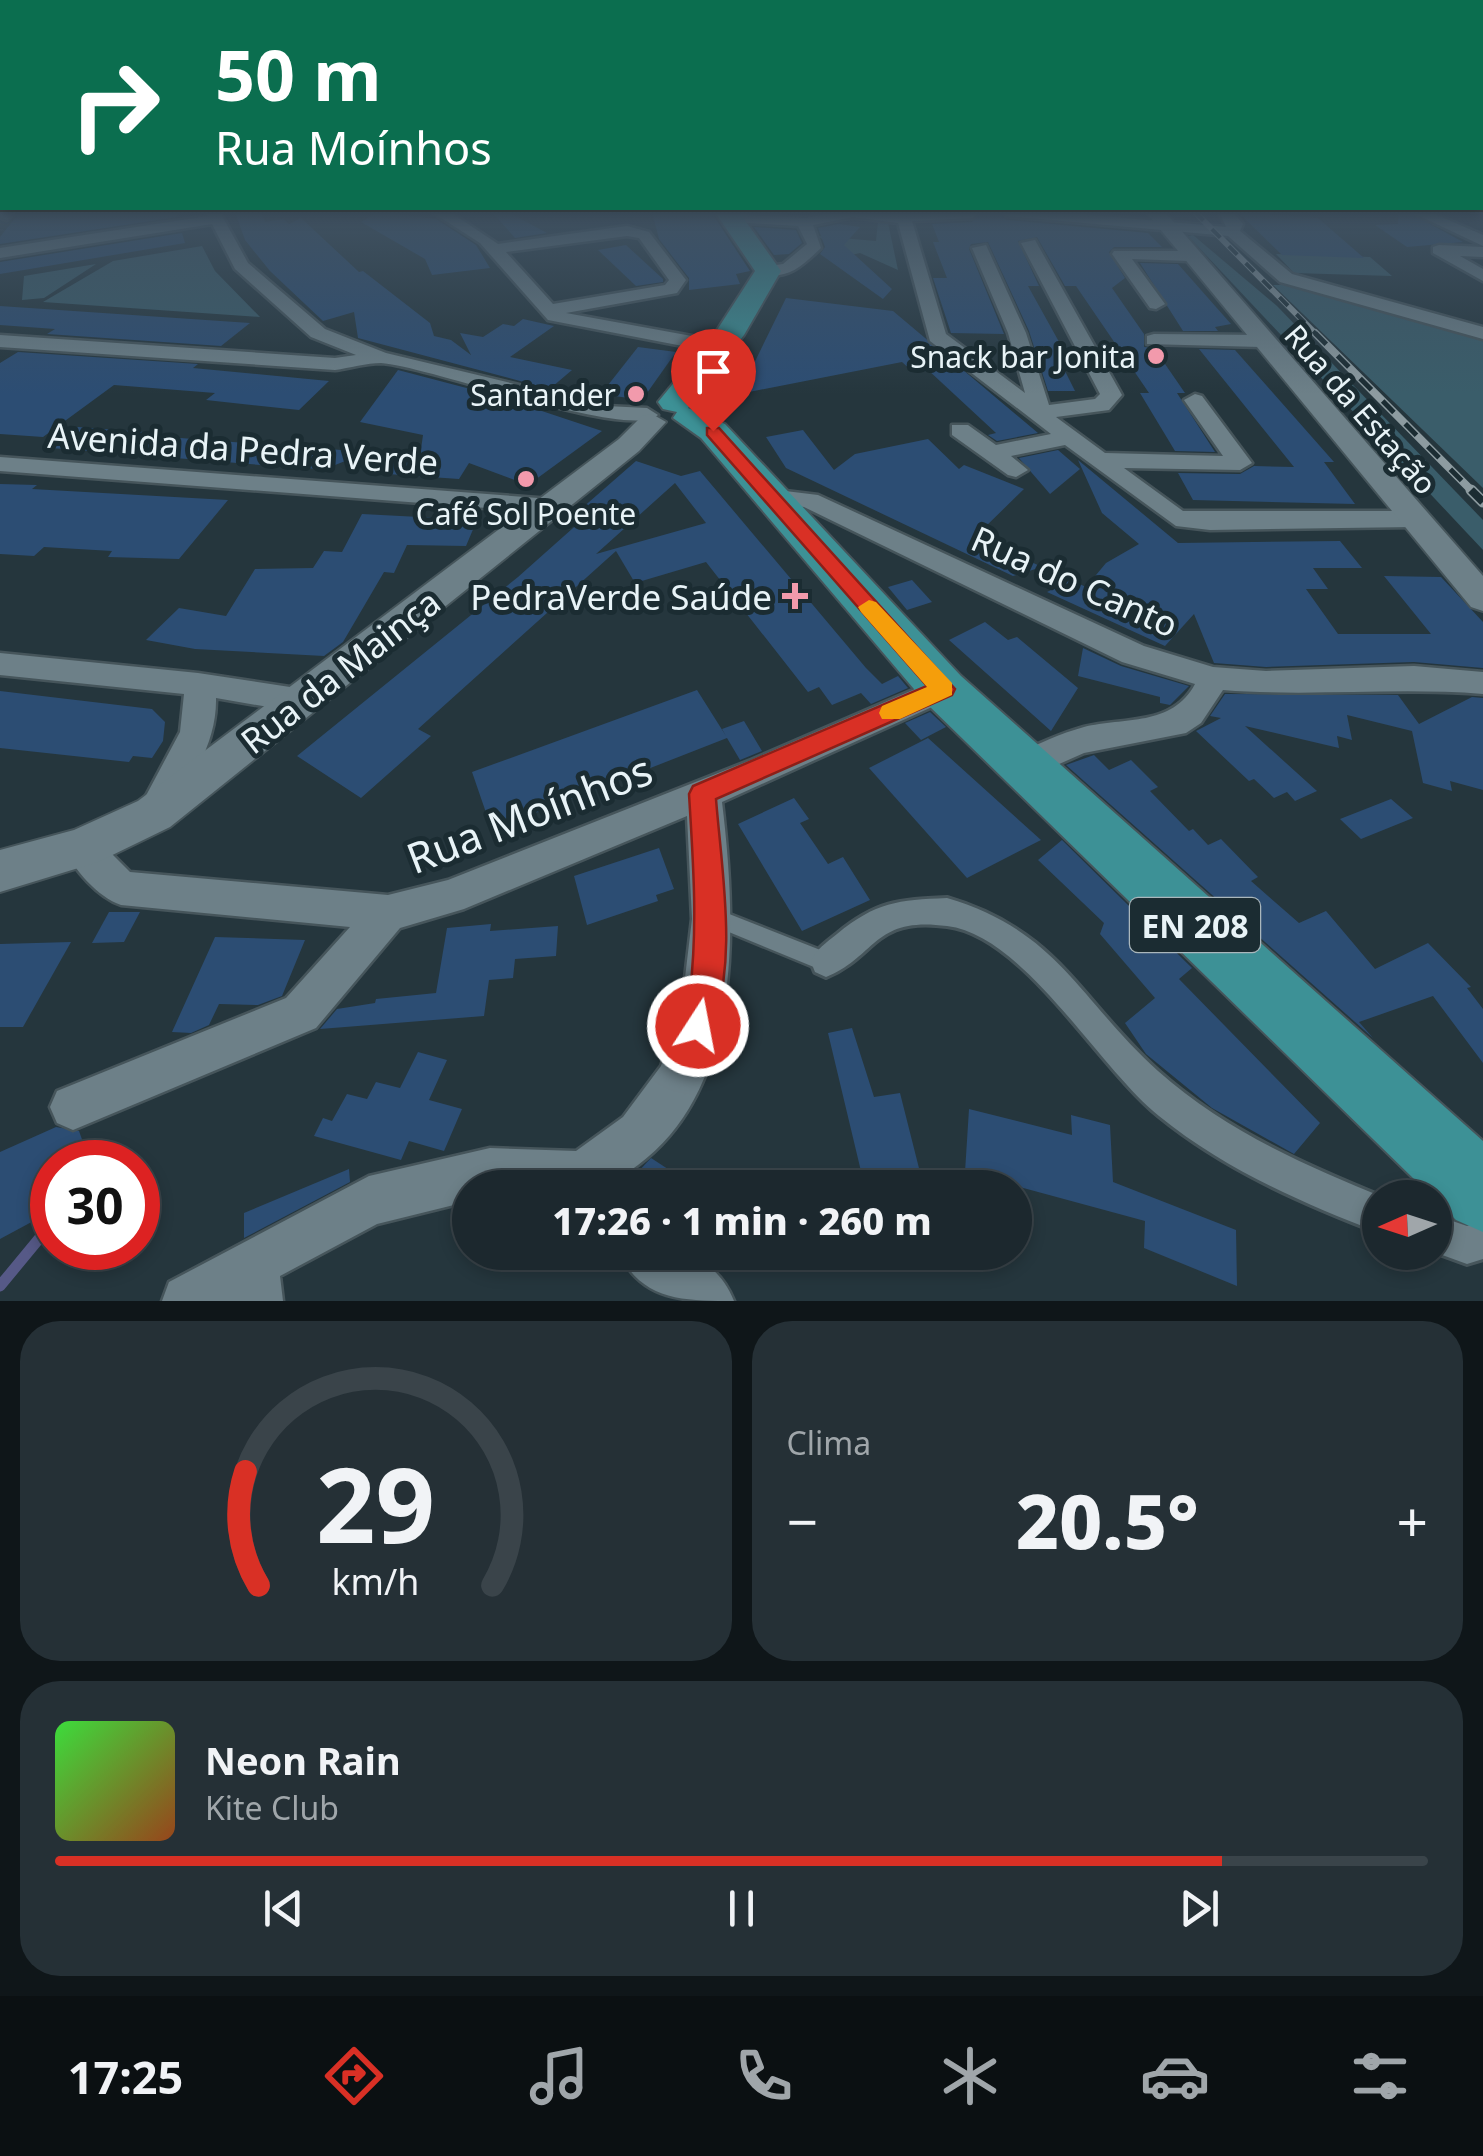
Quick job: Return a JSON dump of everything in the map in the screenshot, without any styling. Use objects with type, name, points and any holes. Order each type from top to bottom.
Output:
[{"type":"main road","points":[[658,420],[719,347],[767,273]]},
{"type":"main road","name":"EN 208","points":[[658,420],[713,431],[943,689],[1483,1192]]},
{"type":"street","points":[[250,273],[318,333],[379,358],[606,412],[623,428],[658,420]]},
{"type":"street","points":[[515,273],[546,311],[719,347]]},
{"type":"street","points":[[546,311],[670,289],[678,280],[672,273]]},
{"type":"street","points":[[919,273],[937,337],[1176,518],[1210,522],[1413,519]]},
{"type":"street","points":[[991,273],[1017,332],[1041,412]]},
{"type":"street","points":[[1041,412],[1101,405],[1112,395],[1045,273]]},
{"type":"street","points":[[1133,273],[1156,304]]},
{"type":"street","name":"Rua da Estação","points":[[1202,273],[1483,599]]},
{"type":"street","points":[[1280,273],[1286,278],[1483,333]]},
{"type":"street","points":[[269,360],[318,333]]},
{"type":"street","points":[[1154,340],[1261,342]]},
{"type":"street","points":[[0,341],[335,364],[379,358]]},
{"type":"street","points":[[1100,460],[1240,464],[1195,400]]},
{"type":"street","name":"Rua da Mainça","points":[[0,871],[82,848],[154,814],[658,420]]},
{"type":"street","points":[[960,430],[1016,470]]},
{"type":"street","points":[[992,453],[1070,437]]},
{"type":"street","name":"Avenida da Pedra Verde","points":[[0,464],[480,502],[537,517]]},
{"type":"street","name":"Rua do Canto","points":[[769,496],[809,500],[1133,654],[1213,678],[1266,682],[1414,677],[1483,683]]},
{"type":"street","points":[[0,664],[198,684],[303,700]]},
{"type":"street","points":[[1023,766],[1083,740],[1140,734],[1184,721],[1204,700],[1213,678]]},
{"type":"street","points":[[154,814],[200,728],[204,707],[198,684]]},
{"type":"street","name":"Rua Moínhos","points":[[82,848],[121,888],[388,913],[450,897],[703,794],[943,689]]},
{"type":"street","points":[[598,1170],[654,1120],[690,1054],[706,997],[711,916],[703,794]]},
{"type":"street","points":[[826,962],[882,918],[930,909],[968,915],[1003,936],[1070,992],[1143,1080],[1240,1152],[1362,1206]]},
{"type":"street","points":[[72,1107],[301,1013],[388,913]]},
{"type":"street","points":[[188,1301],[255,1282],[368,1201],[452,1181]]},
{"type":"street","points":[[1452,1240],[1467,1245],[1483,1240]]},
{"type":"street","points":[[668,1270],[708,1301]]},
{"type":"lane","points":[[711,916],[826,962]]},
{"type":"shaded area","points":[[83,273],[44,298],[22,300],[24,276]]},
{"type":"shaded area","points":[[93,273],[217,273],[260,317],[43,302]]},
{"type":"shaded area","points":[[1222,273],[1238,273],[1277,306],[1483,520],[1483,550]]},
{"type":"shaded area","points":[[1294,273],[1388,273],[1392,276]]},
{"type":"shaded area","points":[[1273,285],[1290,285],[1483,334],[1483,488]]},
{"type":"building","points":[[272,273],[365,273],[430,323],[434,336],[451,340],[471,355],[460,333],[483,337],[503,324],[514,326],[523,319],[554,326],[510,357],[572,370],[552,387],[535,385],[358,338],[354,312],[323,321]]},
{"type":"building","points":[[622,273],[656,273],[663,279],[663,282],[636,286]]},
{"type":"building","points":[[685,273],[742,273],[736,274],[740,284],[689,290]]},
{"type":"building","points":[[846,273],[874,273],[892,289],[883,299]]},
{"type":"building","points":[[945,273],[979,273],[1004,334],[951,333],[933,278],[947,278]]},
{"type":"building","points":[[1002,273],[1033,273],[1039,286],[1028,286],[1063,349],[1056,349],[1057,355],[1075,391],[1048,391],[1029,331]]},
{"type":"building","points":[[1057,273],[1122,273],[1125,278],[1112,288],[1144,334],[1144,347],[1154,348],[1185,393],[1177,393],[1215,452],[1175,451],[1140,393],[1149,393],[1076,286],[1065,286]]},
{"type":"building","points":[[1146,273],[1186,273],[1231,324],[1215,327],[1218,331],[1183,331]]},
{"type":"building","points":[[786,298],[893,311],[1038,433],[997,441],[988,435],[996,433],[927,369],[913,372],[902,362],[739,394]]},
{"type":"building","points":[[0,306],[250,323],[221,346],[47,334],[55,329],[0,325]]},
{"type":"building","points":[[638,347],[676,352],[642,400],[601,394]]},
{"type":"building","points":[[1199,349],[1235,350],[1334,462],[1324,462],[1355,504],[1193,500],[1178,473],[1240,474],[1254,466],[1294,467]]},
{"type":"building","points":[[18,352],[198,364],[193,368],[329,381],[299,410],[206,400],[215,393],[114,385],[43,437],[0,434],[0,363]]},
{"type":"building","points":[[398,370],[497,396],[602,431],[528,485],[469,463],[459,479],[373,473],[388,454],[420,456],[423,435],[360,422]]},
{"type":"building","points":[[78,427],[368,452],[325,469],[301,468],[284,455],[273,466],[51,448]]},
{"type":"building","points":[[803,430],[834,470],[855,454],[928,439],[959,469],[964,465],[1024,489],[980,532],[1031,555],[1027,560],[1042,567],[1013,576],[786,468],[766,437]]},
{"type":"building","points":[[1058,450],[1080,469],[1050,494],[1019,458]]},
{"type":"building","points":[[1078,460],[1178,543],[1340,541],[1362,568],[1313,568],[1328,589],[1306,589],[1338,634],[1431,634],[1384,576],[1441,577],[1483,622],[1483,668],[1414,662],[1266,667],[1214,663],[1194,614],[1165,646],[1047,592],[1071,580],[1086,587],[1106,563],[1139,544],[1102,513]]},
{"type":"building","points":[[636,461],[681,476],[700,471],[866,668],[882,684],[898,676],[908,688],[871,704],[861,693],[832,705],[819,687],[808,692],[706,562],[635,583],[616,551],[418,729],[431,736],[361,798],[297,756],[518,577],[591,512],[581,509]],"holes":[[[675,483],[706,523],[596,554]]]},
{"type":"building","points":[[0,484],[228,500],[179,559],[108,557],[112,551],[44,547],[34,556],[0,554]]},
{"type":"building","points":[[362,514],[477,520],[466,546],[407,545],[394,573],[384,572],[343,642],[324,656],[195,649],[146,640],[179,608],[226,616],[255,569],[313,568],[324,551],[342,552]]},
{"type":"building","points":[[912,580],[932,602],[907,610],[888,587]]},
{"type":"building","points":[[985,622],[1008,640],[1017,637],[1078,688],[1051,731],[949,640]]},
{"type":"building","points":[[1083,648],[1121,666],[1189,686],[1170,705],[1160,703],[1160,697],[1078,676]]},
{"type":"building","points":[[697,690],[726,736],[722,729],[744,721],[762,751],[740,760],[727,738],[492,830],[472,772]]},
{"type":"building","points":[[0,691],[152,709],[165,722],[163,741],[152,758],[133,756],[129,762],[0,748]]},
{"type":"building","points":[[1225,694],[1398,695],[1419,724],[1472,697],[1483,698],[1483,790],[1450,781],[1452,791],[1423,783],[1412,731],[1347,715],[1352,740],[1337,736],[1339,748],[1245,726],[1317,791],[1295,801],[1287,792],[1274,798],[1254,779],[1249,781],[1196,731],[1221,718],[1210,716]]},
{"type":"building","points":[[930,712],[946,727],[921,740],[905,723]]},
{"type":"building","points":[[928,738],[1041,840],[967,878],[869,768]]},
{"type":"building","points":[[1094,755],[1109,770],[1131,760],[1158,787],[1150,791],[1189,831],[1193,829],[1208,845],[1221,839],[1258,877],[1251,881],[1299,923],[1326,911],[1375,969],[1428,943],[1471,987],[1467,988],[1483,1009],[1483,1063],[1433,996],[1359,1022],[1373,1038],[1066,765]]},
{"type":"building","points":[[794,798],[809,819],[800,823],[828,864],[843,857],[870,900],[802,931],[738,824]]},
{"type":"building","points":[[1391,799],[1413,818],[1361,839],[1340,819]]},
{"type":"building","points":[[1062,840],[1192,968],[1179,979],[1320,1123],[1294,1154],[1212,1108],[1146,1054],[1125,1023],[1155,998],[1100,934],[1104,923],[1038,860]]},
{"type":"building","points":[[659,848],[674,889],[656,895],[658,901],[587,925],[574,876]]},
{"type":"building","points":[[109,912],[140,912],[124,942],[92,943]]},
{"type":"building","points":[[491,924],[490,931],[558,926],[556,956],[515,959],[513,978],[489,980],[484,1016],[320,1029],[337,1009],[375,1003],[376,999],[436,993],[447,928]]},
{"type":"building","points":[[215,937],[305,940],[282,996],[258,1005],[219,1004],[209,1025],[191,1033],[172,1032]]},
{"type":"building","points":[[71,942],[23,1027],[0,1027],[0,944]]},
{"type":"building","points":[[852,1028],[874,1097],[900,1093],[919,1170],[861,1170],[828,1033]]},
{"type":"building","points":[[418,1052],[447,1060],[429,1100],[462,1109],[444,1151],[409,1141],[401,1160],[314,1136],[323,1118],[332,1121],[347,1094],[367,1099],[376,1082],[400,1088]]},
{"type":"building","points":[[969,1109],[1072,1135],[1071,1115],[1110,1125],[1113,1182],[1236,1230],[1237,1286],[1144,1248],[1145,1221],[1032,1190],[1032,1170],[965,1170]]},
{"type":"building","points":[[56,1127],[79,1131],[82,1140],[30,1140],[30,1223],[0,1239],[0,1152]]},
{"type":"building","points":[[651,1158],[669,1170],[640,1170]]},
{"type":"building","points":[[349,1169],[350,1182],[244,1238],[244,1213]]},
{"type":"waterway","points":[[0,1286],[30,1250]]},
{"type":"railway","points":[[1255,273],[1317,335]]},
{"type":"railway","points":[[1315,333],[1474,493]]},
{"type":"railway","points":[[1471,490],[1474,493]]},
{"type":"railway","points":[[1474,493],[1483,502]]},
{"type":"slow traffic","points":[[869,607],[943,689],[891,713]]},
{"type":"place","name":"Snack bar Jonita","points":[[1156,356]]},
{"type":"place","name":"Santander","points":[[636,394]]},
{"type":"place","name":"Café Sol Poente","points":[[526,479]]},
{"type":"place","name":"PedraVerde Saúde","points":[[795,596]]},
{"type":"route","points":[[698,1026],[706,997],[711,916],[710,854],[703,794],[943,689],[713,431]]}]
